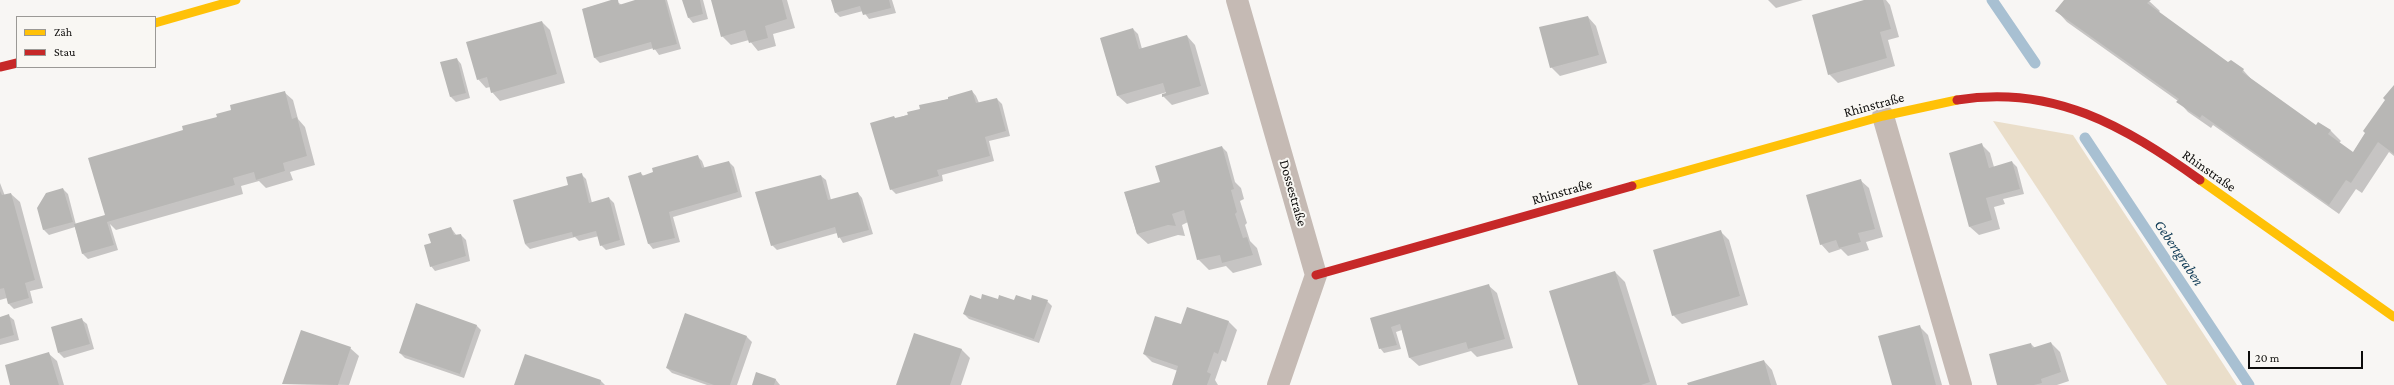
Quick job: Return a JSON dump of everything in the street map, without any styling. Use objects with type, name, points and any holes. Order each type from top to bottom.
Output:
[{"type":"street","points":[[156,23],[236,0]]},
{"type":"street","name":"Dossestraße","points":[[1237,0],[1316,275]]},
{"type":"street","points":[[0,68],[16,63]]},
{"type":"street","name":"Rhinstraße","points":[[1316,275],[1883,116],[1963,98],[2017,96],[2071,106],[2112,124],[2154,149],[2394,317]]},
{"type":"street","points":[[1883,116],[1961,385]]},
{"type":"street","points":[[1278,385],[1316,275]]},
{"type":"shaded area","points":[[1993,121],[2073,135],[2237,385],[2167,385]]},
{"type":"building","points":[[611,0],[618,0],[619,5],[635,0],[665,0],[677,44],[653,50],[651,42],[594,58],[582,9]]},
{"type":"building","points":[[682,0],[700,0],[703,14],[688,18]]},
{"type":"building","points":[[711,0],[782,0],[787,19],[765,26],[768,38],[749,43],[745,30],[721,37]]},
{"type":"building","points":[[831,0],[889,0],[891,8],[863,15],[860,6],[835,13]]},
{"type":"building","points":[[1864,0],[1883,0],[1891,29],[1880,32],[1887,58],[1828,75],[1812,15]]},
{"type":"building","points":[[2064,0],[2151,0],[2147,3],[2228,62],[2231,60],[2244,69],[2242,72],[2316,125],[2318,122],[2331,130],[2328,134],[2353,152],[2365,133],[2363,131],[2385,100],[2383,98],[2394,85],[2394,154],[2378,142],[2351,183],[2346,180],[2329,205],[2202,115],[2200,118],[2176,102],[2179,99],[2055,11]]},
{"type":"building","points":[[1588,16],[1599,55],[1550,68],[1539,27]]},
{"type":"building","points":[[542,21],[557,74],[491,93],[487,77],[477,80],[466,42]]},
{"type":"building","points":[[1133,28],[1139,49],[1187,35],[1201,86],[1162,97],[1162,94],[1166,93],[1163,83],[1117,96],[1100,38]]},
{"type":"building","points":[[457,58],[466,93],[450,97],[440,62]]},
{"type":"building","points":[[972,90],[976,103],[997,98],[1006,131],[985,137],[990,156],[937,170],[939,176],[890,190],[870,123],[894,116],[895,118],[908,115],[907,112],[920,109],[919,105],[948,99],[948,97]]},
{"type":"building","points":[[285,91],[292,119],[297,117],[307,156],[283,163],[285,171],[256,180],[254,172],[233,178],[235,185],[107,222],[114,245],[82,254],[74,224],[105,215],[88,158],[183,130],[182,126],[217,117],[216,114],[231,110],[230,105]]},
{"type":"building","points":[[1982,143],[1989,168],[2012,161],[2020,189],[1986,198],[1992,220],[1969,227],[1949,153]]},
{"type":"building","points":[[1222,146],[1234,189],[1231,190],[1237,212],[1235,214],[1243,238],[1247,237],[1253,255],[1222,263],[1220,255],[1197,260],[1184,210],[1172,214],[1176,226],[1168,225],[1137,234],[1124,192],[1160,182],[1155,166]]},
{"type":"building","points":[[698,155],[702,168],[729,161],[738,192],[669,212],[675,238],[648,244],[628,176],[641,172],[642,176],[653,172],[652,168]]},
{"type":"building","points":[[582,173],[589,203],[609,197],[620,240],[600,246],[596,231],[573,237],[572,232],[525,244],[513,200],[568,185],[566,177]]},
{"type":"building","points":[[821,175],[828,200],[858,192],[869,230],[838,238],[835,227],[771,246],[755,192]]},
{"type":"building","points":[[1861,179],[1875,229],[1858,233],[1861,242],[1839,248],[1836,240],[1820,245],[1806,195]]},
{"type":"building","points":[[63,188],[73,222],[43,230],[37,208],[46,193]]},
{"type":"building","points":[[0,191],[2,195],[11,193],[35,280],[25,283],[29,298],[8,304],[4,288],[0,289]]},
{"type":"building","points":[[451,227],[454,235],[461,234],[466,256],[430,267],[424,245],[431,243],[428,234]]},
{"type":"building","points":[[1721,230],[1740,296],[1672,316],[1653,250]]},
{"type":"building","points":[[1615,271],[1650,382],[1641,385],[1578,385],[1549,291]]},
{"type":"building","points":[[1489,284],[1505,339],[1468,349],[1466,342],[1409,358],[1400,324],[1391,327],[1397,345],[1379,349],[1370,318]]},
{"type":"building","points":[[982,294],[998,299],[999,295],[1014,300],[1016,295],[1031,300],[1032,295],[1048,300],[1034,339],[963,314],[970,295],[981,299]]},
{"type":"building","points":[[416,303],[477,325],[460,374],[399,353]]},
{"type":"building","points":[[1187,307],[1229,321],[1218,354],[1214,352],[1207,372],[1211,374],[1207,385],[1172,385],[1178,366],[1143,354],[1155,316],[1181,324]]},
{"type":"building","points":[[685,313],[747,336],[730,385],[714,385],[666,368]]},
{"type":"building","points":[[9,314],[14,335],[0,339],[0,317]]},
{"type":"building","points":[[82,318],[90,344],[58,353],[51,327]]},
{"type":"building","points":[[1920,325],[1936,385],[1892,385],[1878,336]]},
{"type":"building","points":[[301,330],[351,347],[338,385],[282,384]]},
{"type":"building","points":[[914,333],[962,349],[950,385],[896,385]]},
{"type":"building","points":[[2051,342],[2061,372],[2041,379],[2042,383],[2034,385],[1997,385],[1989,354],[2031,343],[2032,348]]},
{"type":"building","points":[[49,352],[59,385],[10,385],[5,365]]},
{"type":"building","points":[[525,354],[601,380],[600,385],[514,385]]},
{"type":"building","points":[[1764,360],[1771,385],[1688,385],[1687,383]]},
{"type":"building","points":[[756,372],[776,379],[774,385],[752,385]]},
{"type":"waterway","name":"Gebertgraben","points":[[1992,0],[2035,63]]},
{"type":"waterway","name":"Gebertgraben","points":[[2085,138],[2249,385]]},
{"type":"traffic: slow","points":[[156,23],[236,0]]},
{"type":"traffic: slow","points":[[1632,186],[1883,116],[1957,100]]},
{"type":"traffic: slow","points":[[2200,180],[2394,317]]},
{"type":"traffic: jam","points":[[0,67],[16,63]]},
{"type":"traffic: jam","points":[[1957,100],[1992,97],[2025,98],[2056,104],[2086,114],[2115,127],[2172,160],[2200,180]]},
{"type":"traffic: jam","points":[[1316,275],[1632,186]]}]
